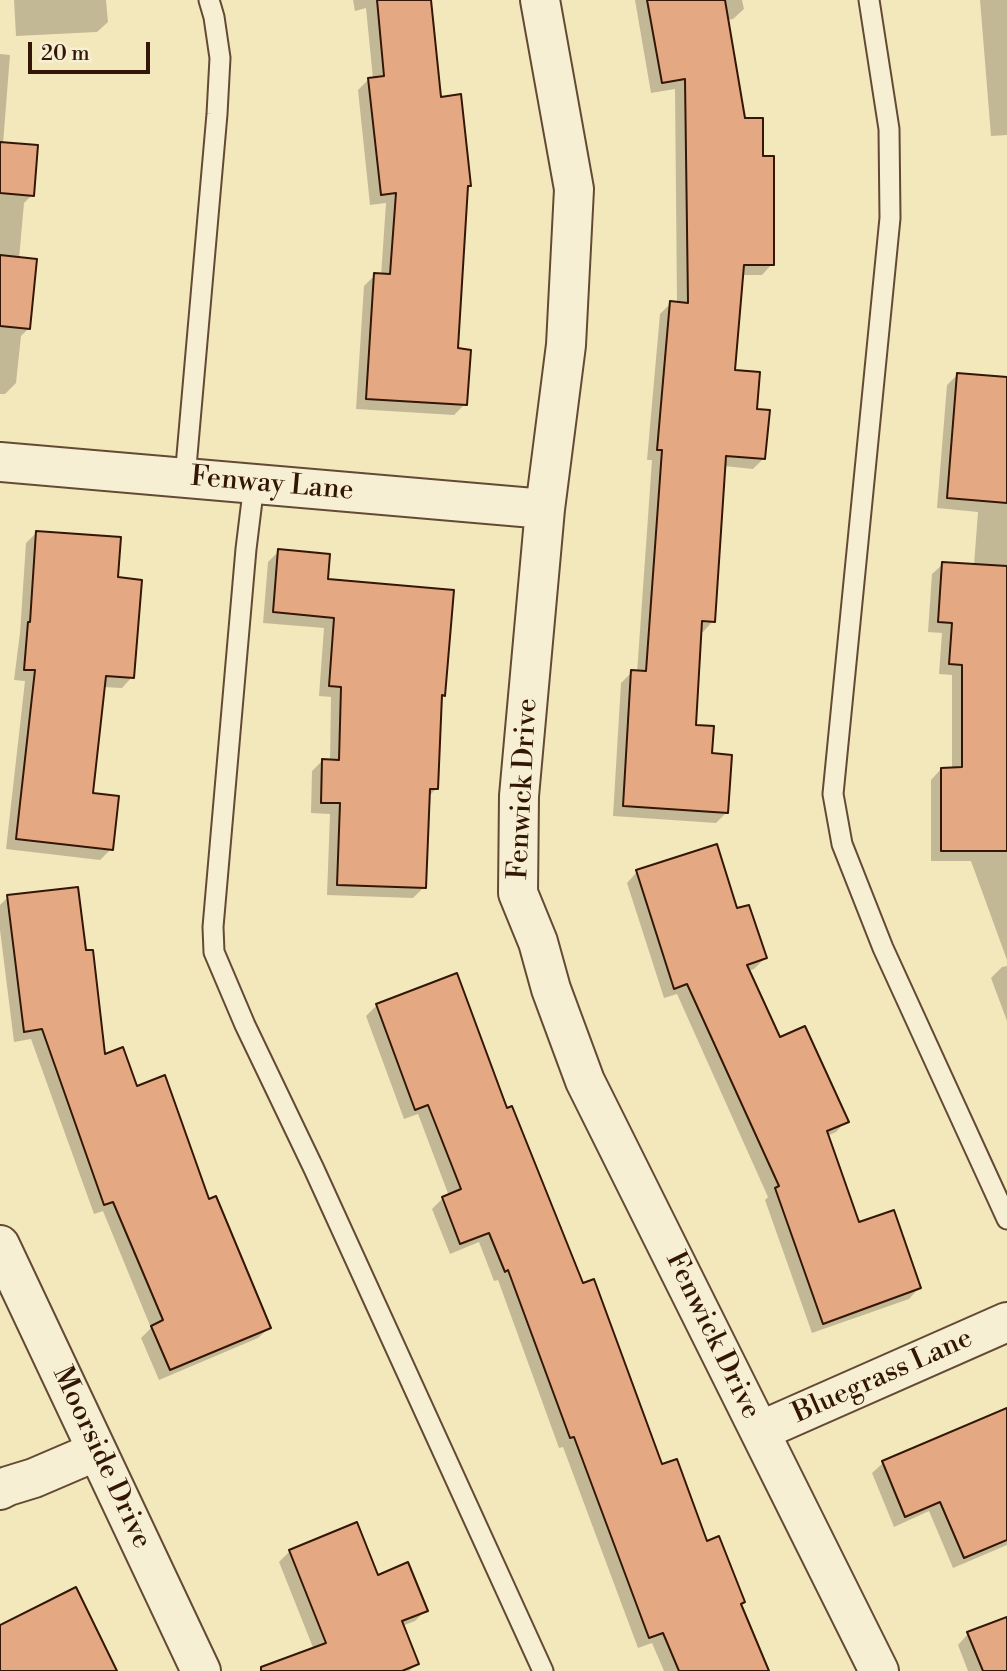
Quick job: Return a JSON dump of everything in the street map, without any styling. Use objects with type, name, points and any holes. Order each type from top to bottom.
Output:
[{"type":"street","name":"Fenwick Drive","points":[[540,0],[574,189],[566,345],[545,509],[519,796],[518,893],[538,942],[551,989],[585,1081],[879,1671]]},
{"type":"street","name":"Fenway Lane","points":[[0,461],[545,509]]},
{"type":"street","name":"Moorside Drive","points":[[0,1245],[201,1671]]},
{"type":"street","name":"Bluegrass Lane","points":[[760,1431],[1007,1322]]},
{"type":"street","points":[[0,1490],[97,1451]]},
{"type":"lane","points":[[185,478],[220,58],[209,0]]},
{"type":"lane","points":[[869,0],[889,129],[890,218],[833,794],[842,844],[883,948],[1007,1219]]},
{"type":"lane","points":[[254,484],[214,914],[214,951],[245,1025],[320,1181],[543,1671]]},
{"type":"building","points":[[377,0],[431,0],[441,97],[461,94],[471,186],[468,186],[458,348],[471,350],[467,405],[366,399],[374,273],[390,274],[396,193],[381,195],[368,78],[384,76]]},
{"type":"building","points":[[647,0],[725,0],[745,118],[763,118],[763,156],[774,156],[774,265],[744,265],[735,370],[760,372],[757,409],[770,410],[765,459],[726,456],[715,622],[702,621],[696,725],[714,726],[712,753],[732,755],[728,813],[623,806],[631,670],[646,671],[662,450],[657,450],[670,301],[688,303],[685,79],[662,83]]},
{"type":"building","points":[[0,142],[38,145],[34,196],[0,193]]},
{"type":"building","points":[[0,255],[37,259],[30,329],[0,326]]},
{"type":"building","points":[[957,373],[1007,377],[1007,503],[947,498]]},
{"type":"building","points":[[36,531],[121,537],[118,577],[142,580],[134,678],[106,676],[93,793],[119,796],[113,850],[16,839],[35,670],[24,670]]},
{"type":"building","points":[[278,549],[330,554],[328,579],[454,590],[445,696],[442,695],[438,789],[430,789],[426,888],[337,885],[340,803],[321,803],[322,759],[339,760],[341,687],[329,686],[334,618],[273,612]]},
{"type":"building","points":[[942,562],[1007,566],[1007,851],[941,851],[941,768],[962,767],[962,665],[949,664],[952,623],[938,622]]},
{"type":"building","points":[[717,844],[737,908],[749,905],[767,958],[747,965],[780,1037],[805,1026],[849,1122],[827,1131],[859,1222],[894,1210],[921,1288],[823,1324],[775,1188],[779,1186],[687,984],[674,989],[636,870]]},
{"type":"building","points":[[78,887],[86,950],[93,950],[105,1054],[123,1047],[137,1086],[165,1075],[209,1199],[216,1196],[271,1328],[170,1370],[151,1326],[163,1320],[113,1202],[104,1205],[42,1029],[24,1032],[7,895]]},
{"type":"building","points":[[457,973],[507,1108],[512,1106],[583,1283],[594,1279],[662,1464],[677,1459],[707,1541],[719,1536],[745,1602],[741,1604],[769,1671],[679,1671],[663,1633],[649,1638],[574,1437],[570,1438],[508,1270],[505,1272],[489,1233],[460,1244],[442,1197],[461,1189],[428,1105],[415,1110],[376,1004]]},
{"type":"building","points":[[1007,1408],[1007,1540],[964,1558],[940,1502],[905,1517],[882,1461]]},
{"type":"building","points":[[357,1522],[378,1575],[408,1562],[428,1611],[402,1621],[419,1664],[402,1671],[261,1671],[261,1667],[326,1643],[289,1550]]},
{"type":"building","points":[[76,1587],[117,1671],[0,1671],[0,1625]]},
{"type":"building","points":[[1007,1617],[1007,1671],[983,1671],[967,1632]]}]
